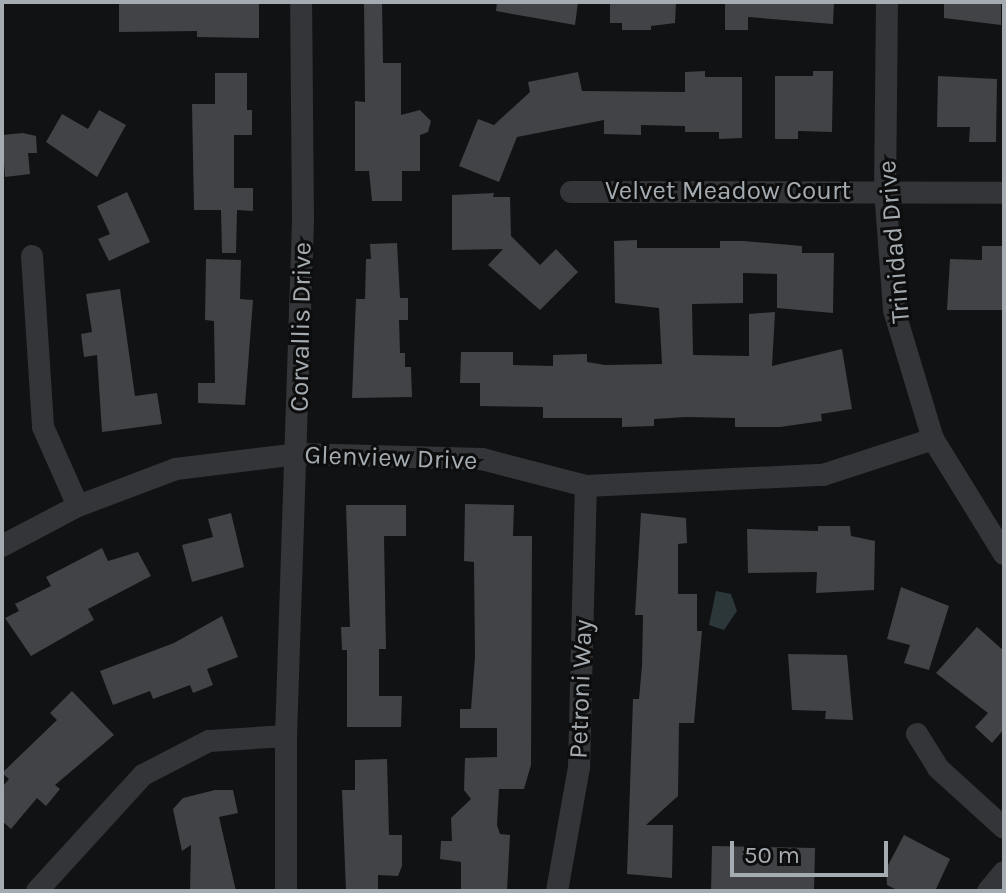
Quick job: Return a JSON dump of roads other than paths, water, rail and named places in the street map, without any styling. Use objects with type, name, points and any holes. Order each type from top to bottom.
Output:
[{"type":"street","name":"Corvallis Drive","points":[[286,891],[286,736],[299,454],[301,2]]},
{"type":"street","name":"Trinidad Drive","points":[[887,2],[885,190],[894,310],[933,439],[1004,554]]},
{"type":"street","name":"Velvet Meadow Court","points":[[571,192],[885,190],[1004,193]]},
{"type":"street","points":[[32,256],[43,427],[78,506]]},
{"type":"street","name":"Glenview Drive","points":[[2,546],[78,506],[176,469],[299,454],[482,459],[586,486],[823,475],[933,439]]},
{"type":"street","name":"Petroni Way","points":[[557,891],[579,768],[586,486]]},
{"type":"street","points":[[917,734],[938,768],[1004,828]]},
{"type":"street","points":[[37,891],[143,775],[209,741],[286,736]]},
{"type":"street","points":[[988,891],[1004,872]]}]
